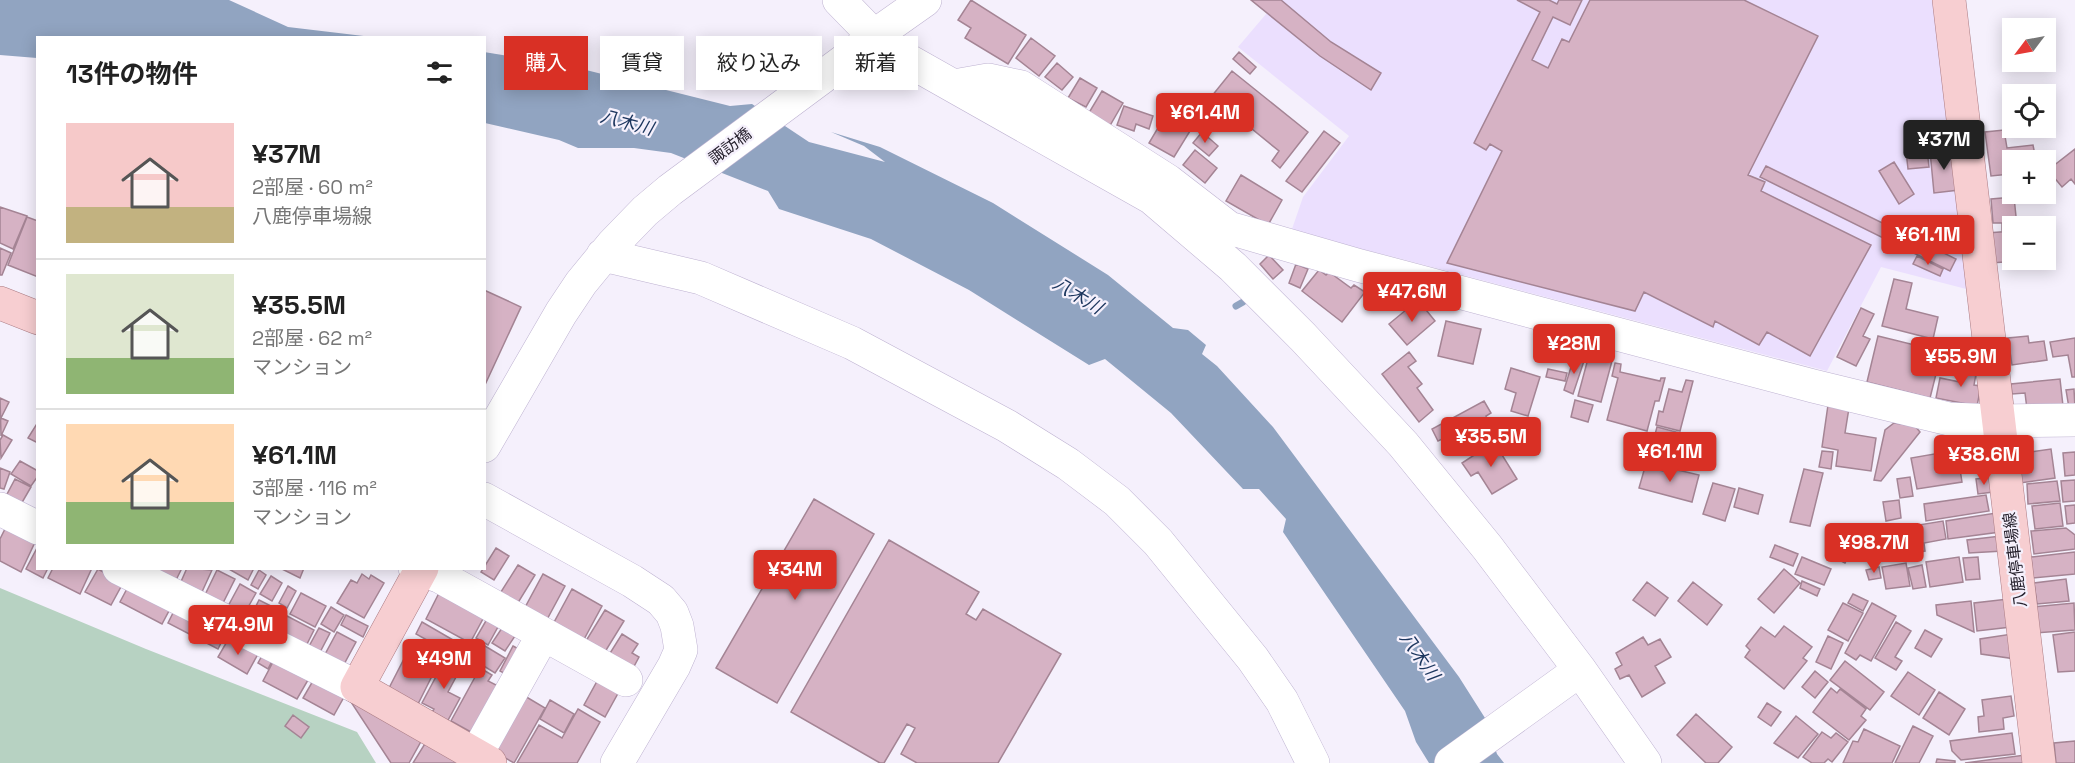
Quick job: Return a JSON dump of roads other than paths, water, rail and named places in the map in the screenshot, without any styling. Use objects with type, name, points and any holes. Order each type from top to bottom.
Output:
[{"type":"main road","name":"八鹿停車場線","points":[[1949,0],[2039,763]]},
{"type":"main road","points":[[0,303],[36,317]]},
{"type":"main road","points":[[418,570],[357,687],[483,759]]},
{"type":"street","points":[[839,0],[858,36]]},
{"type":"street","name":"諏訪橋","points":[[875,36],[925,0]]},
{"type":"street","points":[[918,66],[1152,198],[1233,267],[1303,337],[1403,444],[1486,547],[1574,674],[1645,763]]},
{"type":"street","name":"諏訪橋","points":[[486,443],[561,313],[608,249],[645,211],[670,190],[834,67]]},
{"type":"street","points":[[954,86],[988,80],[1021,87],[1168,181],[1229,228],[1358,265],[1813,386],[1948,419],[2075,420]]},
{"type":"street","points":[[608,249],[701,278],[852,343],[1007,426],[1068,464],[1117,501],[1158,542],[1253,658],[1282,701],[1312,763]]},
{"type":"street","points":[[486,501],[632,581],[661,600],[672,614],[678,626],[681,650],[617,763]]},
{"type":"street","points":[[0,509],[36,527]]},
{"type":"street","points":[[123,570],[357,687]]},
{"type":"street","points":[[422,570],[439,576],[626,680]]},
{"type":"street","points":[[483,759],[543,635]]},
{"type":"street","points":[[1451,763],[1574,674]]},
{"type":"water","points":[[0,0],[229,0],[288,27],[364,36],[36,36],[36,58],[0,55]]},
{"type":"water","name":"八木川","points":[[486,52],[504,55],[504,90],[588,90],[588,70],[600,74],[600,90],[666,90],[730,106],[752,104],[809,142],[885,162],[864,146],[831,132],[880,147],[993,203],[1108,275],[1173,328],[1188,330],[1206,345],[1202,354],[1217,366],[1273,427],[1459,677],[1485,718],[1497,754],[1504,763],[1429,763],[1416,742],[1405,711],[1283,532],[1286,519],[1259,489],[1243,489],[1171,413],[1105,359],[1089,365],[969,290],[871,239],[779,209],[768,191],[671,153],[634,148],[578,148],[559,140],[486,123]]},
{"type":"waterway","points":[[1236,306],[1243,302]]}]
